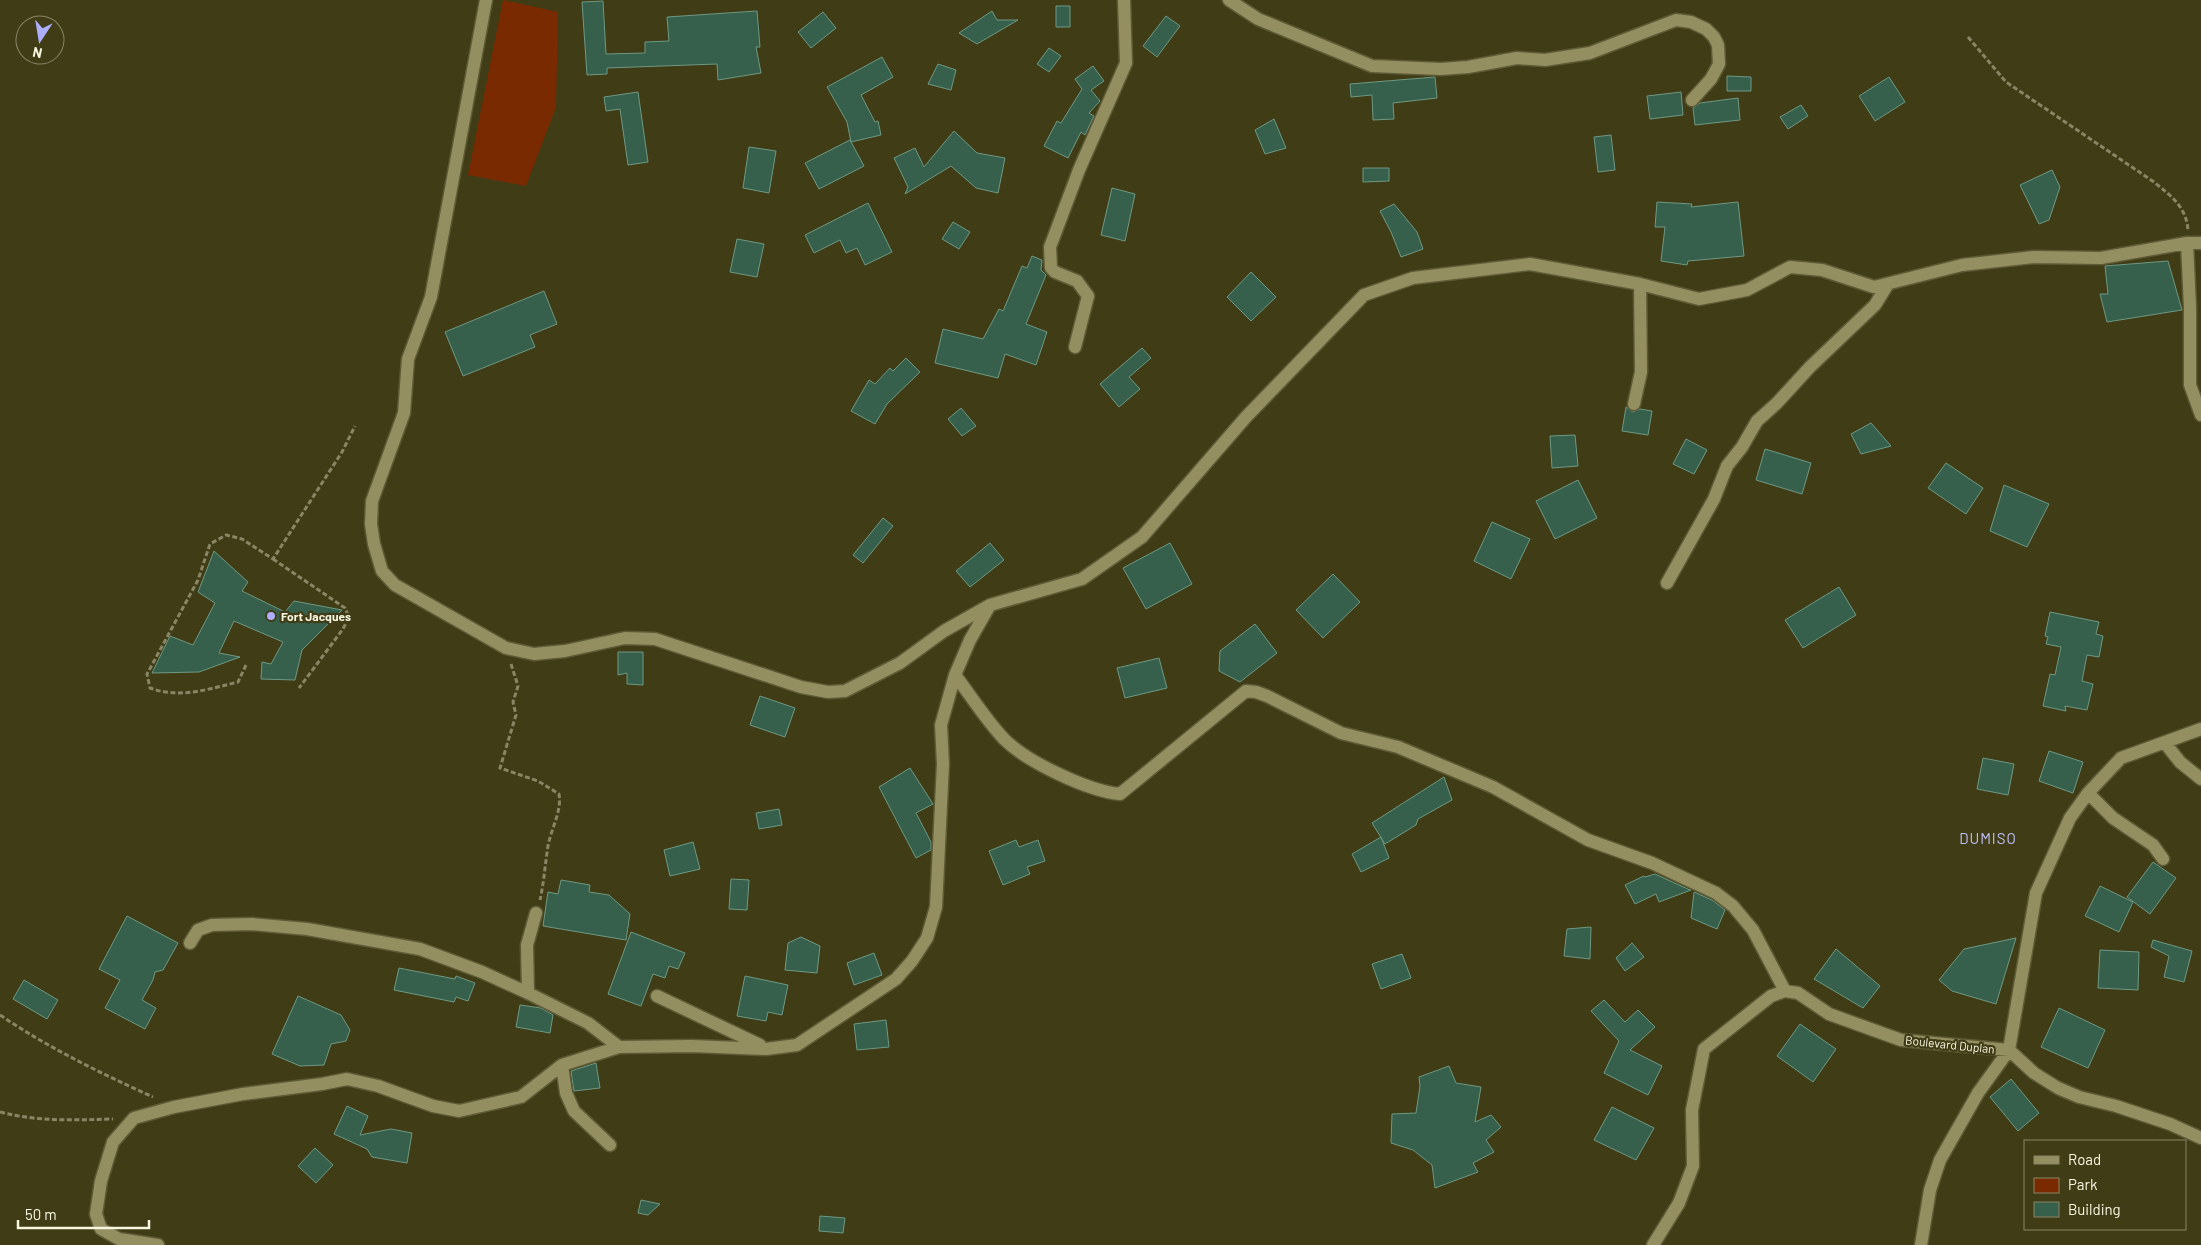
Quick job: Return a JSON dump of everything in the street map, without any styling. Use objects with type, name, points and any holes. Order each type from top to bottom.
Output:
[{"type":"street","points":[[486,0],[431,297],[408,359],[404,413],[372,501],[371,524],[374,544],[382,571],[395,585],[506,648],[534,654],[565,651],[624,638],[655,639],[800,687],[828,692],[846,691],[900,663],[944,630],[990,605],[1082,579],[1142,537],[1252,411],[1364,295],[1413,278],[1530,264],[1640,284],[1699,299],[1747,290],[1790,267],[1822,270],[1874,287],[1962,265],[2034,257],[2101,258],[2187,243],[2201,243]]},
{"type":"street","points":[[1075,347],[1088,296],[1077,281],[1055,272],[1051,268],[1050,247],[1079,170],[1126,63],[1124,0]]},
{"type":"street","points":[[1229,0],[1258,20],[1372,66],[1441,69],[1468,67],[1517,58],[1545,60],[1590,53],[1676,20],[1691,22],[1706,29],[1714,37],[1718,44],[1719,54],[1719,64],[1711,79],[1692,100]]},
{"type":"street","points":[[2187,243],[2190,307],[2190,385],[2201,415]]},
{"type":"street","points":[[1634,404],[1641,372],[1640,284]]},
{"type":"street","points":[[1667,583],[1714,499],[1727,466],[1742,447],[1757,421],[1777,403],[1810,366],[1876,305],[1888,284]]},
{"type":"street","points":[[158,1245],[119,1239],[101,1230],[96,1214],[101,1181],[113,1142],[134,1118],[174,1107],[243,1094],[347,1079],[378,1086],[433,1106],[459,1111],[521,1097],[562,1065],[619,1047],[692,1046],[766,1049],[797,1045],[896,979],[912,961],[927,938],[936,907],[939,888],[944,764],[941,725],[955,676],[970,640],[990,605]]},
{"type":"street","points":[[955,676],[1004,739],[1036,762],[1089,788],[1120,794],[1246,691],[1256,692],[1341,734],[1398,747],[1511,795],[1579,836],[1645,860],[1716,893],[1733,906],[1753,930],[1785,991],[1772,996],[1704,1049],[1692,1110],[1693,1166],[1679,1203],[1653,1245]]},
{"type":"street","points":[[1921,1245],[1930,1190],[1940,1160],[1978,1093],[2009,1050],[2036,893],[2070,818],[2088,792],[2121,758],[2201,729]]},
{"type":"street","points":[[2165,743],[2180,762],[2201,779]]},
{"type":"street","points":[[2088,792],[2112,818],[2153,844],[2163,859]]},
{"type":"street","points":[[528,993],[527,945],[536,913]]},
{"type":"street","points":[[190,943],[198,930],[212,924],[252,924],[307,929],[420,949],[482,972],[528,993],[588,1023],[619,1047]]},
{"type":"street","name":"Boulevard Duplan","points":[[1785,991],[1798,993],[1829,1014],[1902,1040],[2009,1050],[2034,1073],[2058,1088],[2079,1097],[2116,1106],[2170,1124],[2201,1138]]},
{"type":"street","points":[[657,996],[766,1049]]},
{"type":"street","points":[[562,1065],[566,1094],[574,1111],[610,1145]]},
{"type":"path","points":[[1968,37],[2006,82],[2138,171],[2176,200],[2186,214],[2187,243]]},
{"type":"path","points":[[273,559],[342,452],[355,426]]},
{"type":"path","points":[[246,665],[238,682],[191,693],[163,693],[150,688],[147,674],[198,580],[210,544],[226,535],[242,539],[345,608],[349,618],[343,629],[299,688]]},
{"type":"path","points":[[506,648],[518,686],[514,702],[516,714],[500,768],[538,781],[559,794],[561,804],[553,824],[548,846],[544,882],[536,913]]},
{"type":"path","points":[[0,1015],[98,1072],[174,1107]]},
{"type":"path","points":[[0,1112],[27,1119],[134,1118]]},
{"type":"green space","points":[[503,0],[558,12],[556,107],[526,186],[468,175]]},
{"type":"building","points":[[603,1],[606,54],[645,53],[645,42],[669,41],[667,17],[757,11],[760,47],[756,47],[761,73],[718,80],[717,64],[607,68],[607,74],[587,75],[582,2]]},
{"type":"building","points":[[1056,6],[1070,6],[1070,27],[1056,27]]},
{"type":"building","points":[[992,11],[997,20],[1018,20],[977,44],[959,33]]},
{"type":"building","points":[[823,12],[836,28],[811,48],[798,32]]},
{"type":"building","points":[[1166,16],[1180,26],[1157,57],[1143,46]]},
{"type":"building","points":[[1049,48],[1061,56],[1049,72],[1037,64]]},
{"type":"building","points":[[882,57],[893,77],[861,95],[875,122],[878,121],[881,135],[851,142],[847,122],[827,87]]},
{"type":"building","points":[[938,64],[956,70],[951,90],[928,84]]},
{"type":"building","points":[[1093,66],[1104,81],[1091,90],[1100,101],[1089,113],[1094,116],[1085,135],[1081,132],[1068,158],[1044,146],[1057,121],[1061,123],[1082,89],[1075,79]]},
{"type":"building","points":[[1727,76],[1751,77],[1751,91],[1727,91]]},
{"type":"building","points":[[1435,77],[1437,98],[1393,103],[1394,119],[1373,120],[1372,95],[1351,97],[1350,84]]},
{"type":"building","points":[[1889,77],[1905,102],[1875,121],[1859,96]]},
{"type":"building","points":[[638,92],[648,162],[628,165],[620,109],[606,111],[604,97]]},
{"type":"building","points":[[1681,92],[1683,115],[1650,119],[1647,96]]},
{"type":"building","points":[[1738,98],[1740,120],[1695,125],[1693,108],[1700,103]]},
{"type":"building","points":[[1801,105],[1808,116],[1788,129],[1780,117]]},
{"type":"building","points":[[1274,119],[1286,148],[1265,154],[1255,130]]},
{"type":"building","points":[[954,131],[977,153],[1005,158],[998,193],[976,188],[951,166],[905,194],[908,187],[894,158],[915,148],[924,167]]},
{"type":"building","points":[[1611,135],[1615,170],[1598,172],[1594,137]]},
{"type":"building","points":[[850,140],[864,166],[819,189],[805,163]]},
{"type":"building","points":[[749,147],[776,151],[769,193],[743,188]]},
{"type":"building","points":[[1363,168],[1389,168],[1389,181],[1363,182]]},
{"type":"building","points":[[2052,170],[2060,187],[2049,220],[2039,224],[2020,185]]},
{"type":"building","points":[[1112,188],[1135,194],[1125,241],[1101,235]]},
{"type":"building","points":[[1657,202],[1692,204],[1691,207],[1738,202],[1744,256],[1688,261],[1687,265],[1661,261],[1665,227],[1655,227]]},
{"type":"building","points":[[868,203],[892,252],[865,265],[857,248],[846,253],[840,240],[814,253],[805,235]]},
{"type":"building","points":[[1394,204],[1417,232],[1423,249],[1401,257],[1380,211]]},
{"type":"building","points":[[953,222],[970,232],[959,249],[942,239]]},
{"type":"building","points":[[737,239],[764,244],[757,277],[730,272]]},
{"type":"building","points":[[1032,256],[1042,260],[1041,270],[1046,275],[1026,324],[1047,332],[1036,365],[1005,354],[998,378],[935,363],[943,329],[983,339],[999,309],[1003,311],[1022,266],[1027,268]]},
{"type":"building","points":[[2168,261],[2182,310],[2107,322],[2100,294],[2108,294],[2105,266]]},
{"type":"building","points":[[1251,272],[1276,297],[1251,321],[1227,297]]},
{"type":"building","points":[[544,291],[557,324],[530,335],[535,347],[463,376],[445,332]]},
{"type":"building","points":[[1142,348],[1151,358],[1129,377],[1140,389],[1119,407],[1100,384]]},
{"type":"building","points":[[906,358],[920,372],[887,404],[875,424],[851,411],[869,380],[875,384],[890,368],[893,371]]},
{"type":"building","points":[[1626,407],[1633,412],[1640,409],[1652,411],[1648,435],[1622,431]]},
{"type":"building","points":[[961,408],[976,426],[962,436],[948,419]]},
{"type":"building","points":[[1871,423],[1891,446],[1861,454],[1851,434]]},
{"type":"building","points":[[1575,435],[1578,466],[1552,468],[1550,436]]},
{"type":"building","points":[[1686,439],[1707,450],[1694,474],[1673,464]]},
{"type":"building","points":[[1765,449],[1811,463],[1802,494],[1756,480]]},
{"type":"building","points":[[1946,463],[1983,488],[1966,514],[1928,488]]},
{"type":"building","points":[[1578,480],[1597,518],[1555,539],[1536,501]]},
{"type":"building","points":[[2004,485],[2049,504],[2027,547],[1990,531]]},
{"type":"building","points":[[883,518],[893,526],[863,563],[853,555]]},
{"type":"building","points":[[1492,522],[1530,539],[1511,579],[1474,561]]},
{"type":"building","points":[[990,543],[1004,560],[970,587],[956,571]]},
{"type":"building","points":[[1170,543],[1192,584],[1146,609],[1123,568]]},
{"type":"building","name":"Fort Jacques","points":[[214,551],[248,582],[242,591],[285,612],[294,601],[342,610],[302,650],[295,680],[261,679],[262,662],[271,664],[283,642],[234,621],[219,653],[240,657],[199,672],[152,673],[170,636],[193,645],[215,603],[198,592]]},
{"type":"building","points":[[1333,574],[1360,602],[1323,638],[1296,610]]},
{"type":"building","points":[[1839,587],[1856,615],[1803,648],[1785,620]]},
{"type":"building","points":[[2050,612],[2099,622],[2096,634],[2103,636],[2099,657],[2087,655],[2082,681],[2093,684],[2087,710],[2065,706],[2066,711],[2043,706],[2050,674],[2055,675],[2061,647],[2046,644],[2048,637],[2045,636]]},
{"type":"building","points":[[1255,624],[1277,653],[1240,682],[1219,671],[1220,651]]},
{"type":"building","points":[[618,652],[643,652],[643,685],[627,684],[627,673],[618,675]]},
{"type":"building","points":[[1159,658],[1167,688],[1125,698],[1117,668]]},
{"type":"building","points":[[760,696],[795,708],[785,737],[750,725]]},
{"type":"building","points":[[2049,751],[2083,762],[2073,793],[2039,781]]},
{"type":"building","points":[[1983,758],[2014,764],[2008,795],[1977,789]]},
{"type":"building","points":[[910,768],[933,804],[916,813],[931,842],[931,850],[916,858],[879,787]]},
{"type":"building","points":[[1444,777],[1452,800],[1418,819],[1416,825],[1385,844],[1372,823]]},
{"type":"building","points":[[779,809],[782,825],[759,829],[756,813]]},
{"type":"building","points":[[1381,837],[1389,858],[1361,872],[1352,854]]},
{"type":"building","points":[[1016,840],[1019,847],[1038,840],[1045,861],[1027,867],[1030,874],[1003,885],[989,851]]},
{"type":"building","points":[[693,842],[700,869],[670,876],[664,850]]},
{"type":"building","points":[[2153,862],[2176,878],[2150,914],[2127,897]]},
{"type":"building","points":[[1655,874],[1691,890],[1659,902],[1656,894],[1635,904],[1625,885],[1644,876]]},
{"type":"building","points":[[731,879],[749,880],[747,910],[729,909]]},
{"type":"building","points":[[561,880],[590,885],[589,892],[609,895],[630,914],[626,940],[543,926],[548,892],[558,894]]},
{"type":"building","points":[[2100,886],[2133,902],[2119,932],[2085,916]]},
{"type":"building","points":[[1694,892],[1712,900],[1725,910],[1717,929],[1691,918]]},
{"type":"building","points":[[127,916],[178,943],[163,970],[155,972],[153,980],[142,1000],[156,1008],[145,1029],[105,1008],[120,980],[99,969]]},
{"type":"building","points":[[1591,927],[1590,959],[1564,956],[1567,929]]},
{"type":"building","points":[[631,932],[685,953],[678,969],[669,966],[665,978],[653,974],[641,1006],[608,994]]},
{"type":"building","points":[[801,937],[820,946],[817,973],[785,970],[788,943]]},
{"type":"building","points":[[2016,938],[1996,1004],[1952,991],[1939,980],[1964,949]]},
{"type":"building","points":[[2153,940],[2192,951],[2184,982],[2164,977],[2169,956],[2151,947]]},
{"type":"building","points":[[1632,943],[1644,957],[1625,971],[1616,958]]},
{"type":"building","points":[[1836,949],[1880,986],[1863,1008],[1814,979]]},
{"type":"building","points":[[2100,950],[2139,952],[2138,990],[2098,988]]},
{"type":"building","points":[[874,953],[882,975],[854,985],[847,963]]},
{"type":"building","points":[[1402,954],[1411,978],[1381,989],[1372,964]]},
{"type":"building","points":[[399,968],[455,979],[456,976],[475,983],[468,1001],[456,997],[454,1002],[394,990]]},
{"type":"building","points":[[745,976],[788,985],[782,1015],[768,1012],[766,1021],[737,1016]]},
{"type":"building","points":[[24,980],[58,1000],[47,1019],[13,999]]},
{"type":"building","points":[[298,996],[341,1015],[350,1030],[346,1041],[331,1044],[324,1065],[300,1066],[272,1054]]},
{"type":"building","points":[[1604,1000],[1625,1022],[1638,1010],[1655,1027],[1630,1050],[1662,1066],[1648,1095],[1604,1073],[1619,1041],[1591,1011]]},
{"type":"building","points":[[520,1005],[541,1008],[553,1015],[550,1033],[516,1027]]},
{"type":"building","points":[[2059,1008],[2105,1030],[2088,1068],[2041,1047]]},
{"type":"building","points":[[886,1020],[889,1047],[857,1050],[854,1024]]},
{"type":"building","points":[[1800,1024],[1836,1049],[1813,1082],[1777,1056]]},
{"type":"building","points":[[596,1063],[600,1088],[574,1091],[571,1071]]},
{"type":"building","points":[[1449,1066],[1456,1083],[1481,1087],[1475,1122],[1491,1115],[1501,1127],[1486,1140],[1494,1152],[1473,1163],[1478,1172],[1435,1188],[1432,1165],[1413,1150],[1391,1143],[1392,1114],[1416,1113],[1420,1086],[1419,1077]]},
{"type":"building","points":[[2011,1079],[2039,1113],[2018,1131],[1990,1097]]},
{"type":"building","points":[[347,1106],[368,1116],[360,1135],[391,1129],[412,1133],[407,1163],[372,1157],[367,1149],[334,1134]]},
{"type":"building","points":[[1612,1107],[1654,1128],[1636,1160],[1594,1140]]},
{"type":"building","points":[[315,1148],[333,1165],[316,1183],[298,1166]]},
{"type":"building","points":[[641,1200],[660,1204],[648,1215],[638,1213]]},
{"type":"building","points":[[820,1216],[845,1218],[843,1233],[819,1231]]},
{"type":"place","name":"Fort Jacques","points":[[271,616]]},
{"type":"district","name":"DUMISO","points":[[1988,838]]}]
